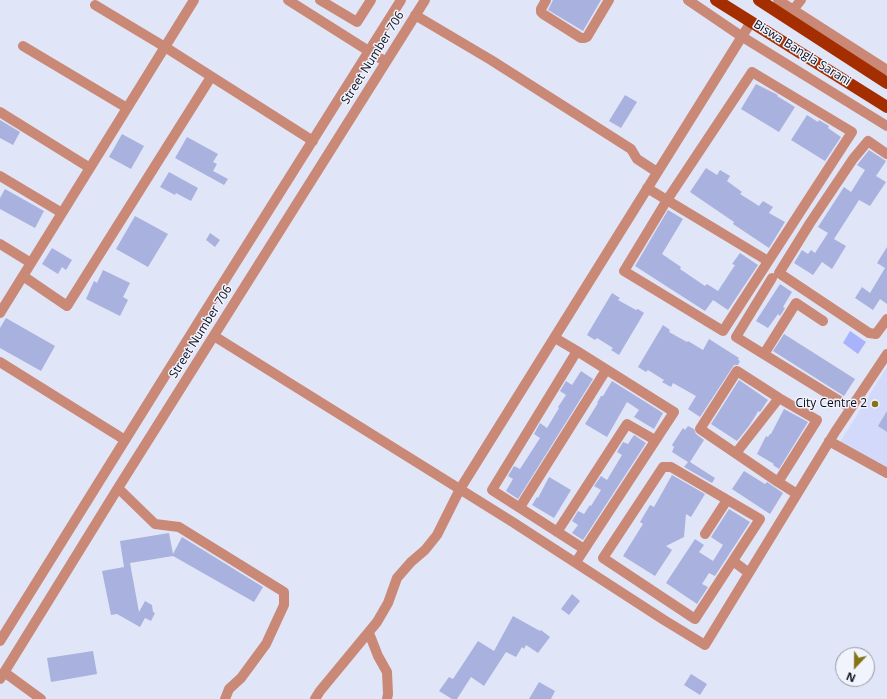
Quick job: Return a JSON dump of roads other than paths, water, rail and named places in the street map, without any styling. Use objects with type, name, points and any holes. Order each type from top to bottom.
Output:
[{"type":"main road","name":"Biswa Bangla Sarani","points":[[716,0],[887,107]]},
{"type":"main road","name":"Biswa Bangla Sarani","points":[[759,0],[887,83]]},
{"type":"street","points":[[0,313],[194,0]]},
{"type":"street","points":[[288,0],[300,3],[369,52],[386,62]]},
{"type":"street","points":[[320,0],[357,22],[371,0]]},
{"type":"street","points":[[0,641],[401,0]]},
{"type":"street","name":"Street Number 706","points":[[2,676],[118,488],[425,0]]},
{"type":"street","points":[[546,0],[541,9],[543,14],[581,38],[587,37],[609,0]]},
{"type":"street","points":[[688,0],[741,36],[887,126]]},
{"type":"street","points":[[778,0],[887,70]]},
{"type":"street","points":[[793,10],[801,0]]},
{"type":"street","points":[[94,5],[165,47],[313,141]]},
{"type":"street","points":[[415,15],[491,60],[631,149],[637,158],[657,172]]},
{"type":"street","points":[[315,699],[378,622],[388,603],[397,578],[437,535],[460,489],[751,22]]},
{"type":"street","points":[[23,46],[127,108]]},
{"type":"street","points":[[752,72],[852,132],[768,261],[723,331],[624,271],[667,200],[752,72]]},
{"type":"street","points":[[23,276],[68,306],[211,77]]},
{"type":"street","points":[[0,112],[90,168]]},
{"type":"street","points":[[887,154],[868,141],[853,160],[810,223],[779,273],[868,333],[876,334],[887,320]]},
{"type":"street","points":[[0,176],[62,213]]},
{"type":"street","points":[[647,188],[768,261]]},
{"type":"street","points":[[0,244],[31,264]]},
{"type":"street","points":[[772,278],[736,337],[851,408]]},
{"type":"street","points":[[764,354],[796,303],[823,321]]},
{"type":"street","points":[[214,336],[576,562],[705,645],[829,441],[887,354]]},
{"type":"street","points":[[555,338],[674,412],[576,562]]},
{"type":"street","points":[[577,351],[492,490],[584,549]]},
{"type":"street","points":[[0,362],[125,440]]},
{"type":"street","points":[[520,507],[606,370]]},
{"type":"street","points":[[778,482],[817,420],[737,371],[700,429],[778,482],[797,494]]},
{"type":"street","points":[[736,453],[779,398]]},
{"type":"street","points":[[557,532],[627,424],[655,440]]},
{"type":"street","points":[[829,441],[887,473]]},
{"type":"street","points":[[671,466],[760,519],[732,562],[694,619],[603,558],[663,467],[671,466]]},
{"type":"street","points":[[118,488],[155,524],[180,527],[284,592],[284,605],[266,644],[241,678],[229,689],[226,699]]},
{"type":"street","points":[[706,534],[727,500]]},
{"type":"street","points":[[732,562],[749,572]]},
{"type":"street","points":[[369,633],[378,656],[387,672],[387,699]]},
{"type":"street","points":[[2,676],[41,699]]},
{"type":"water","points":[[850,331],[866,342],[858,354],[843,343]]},
{"type":"place","name":"City Centre 2","points":[[875,404]]}]
